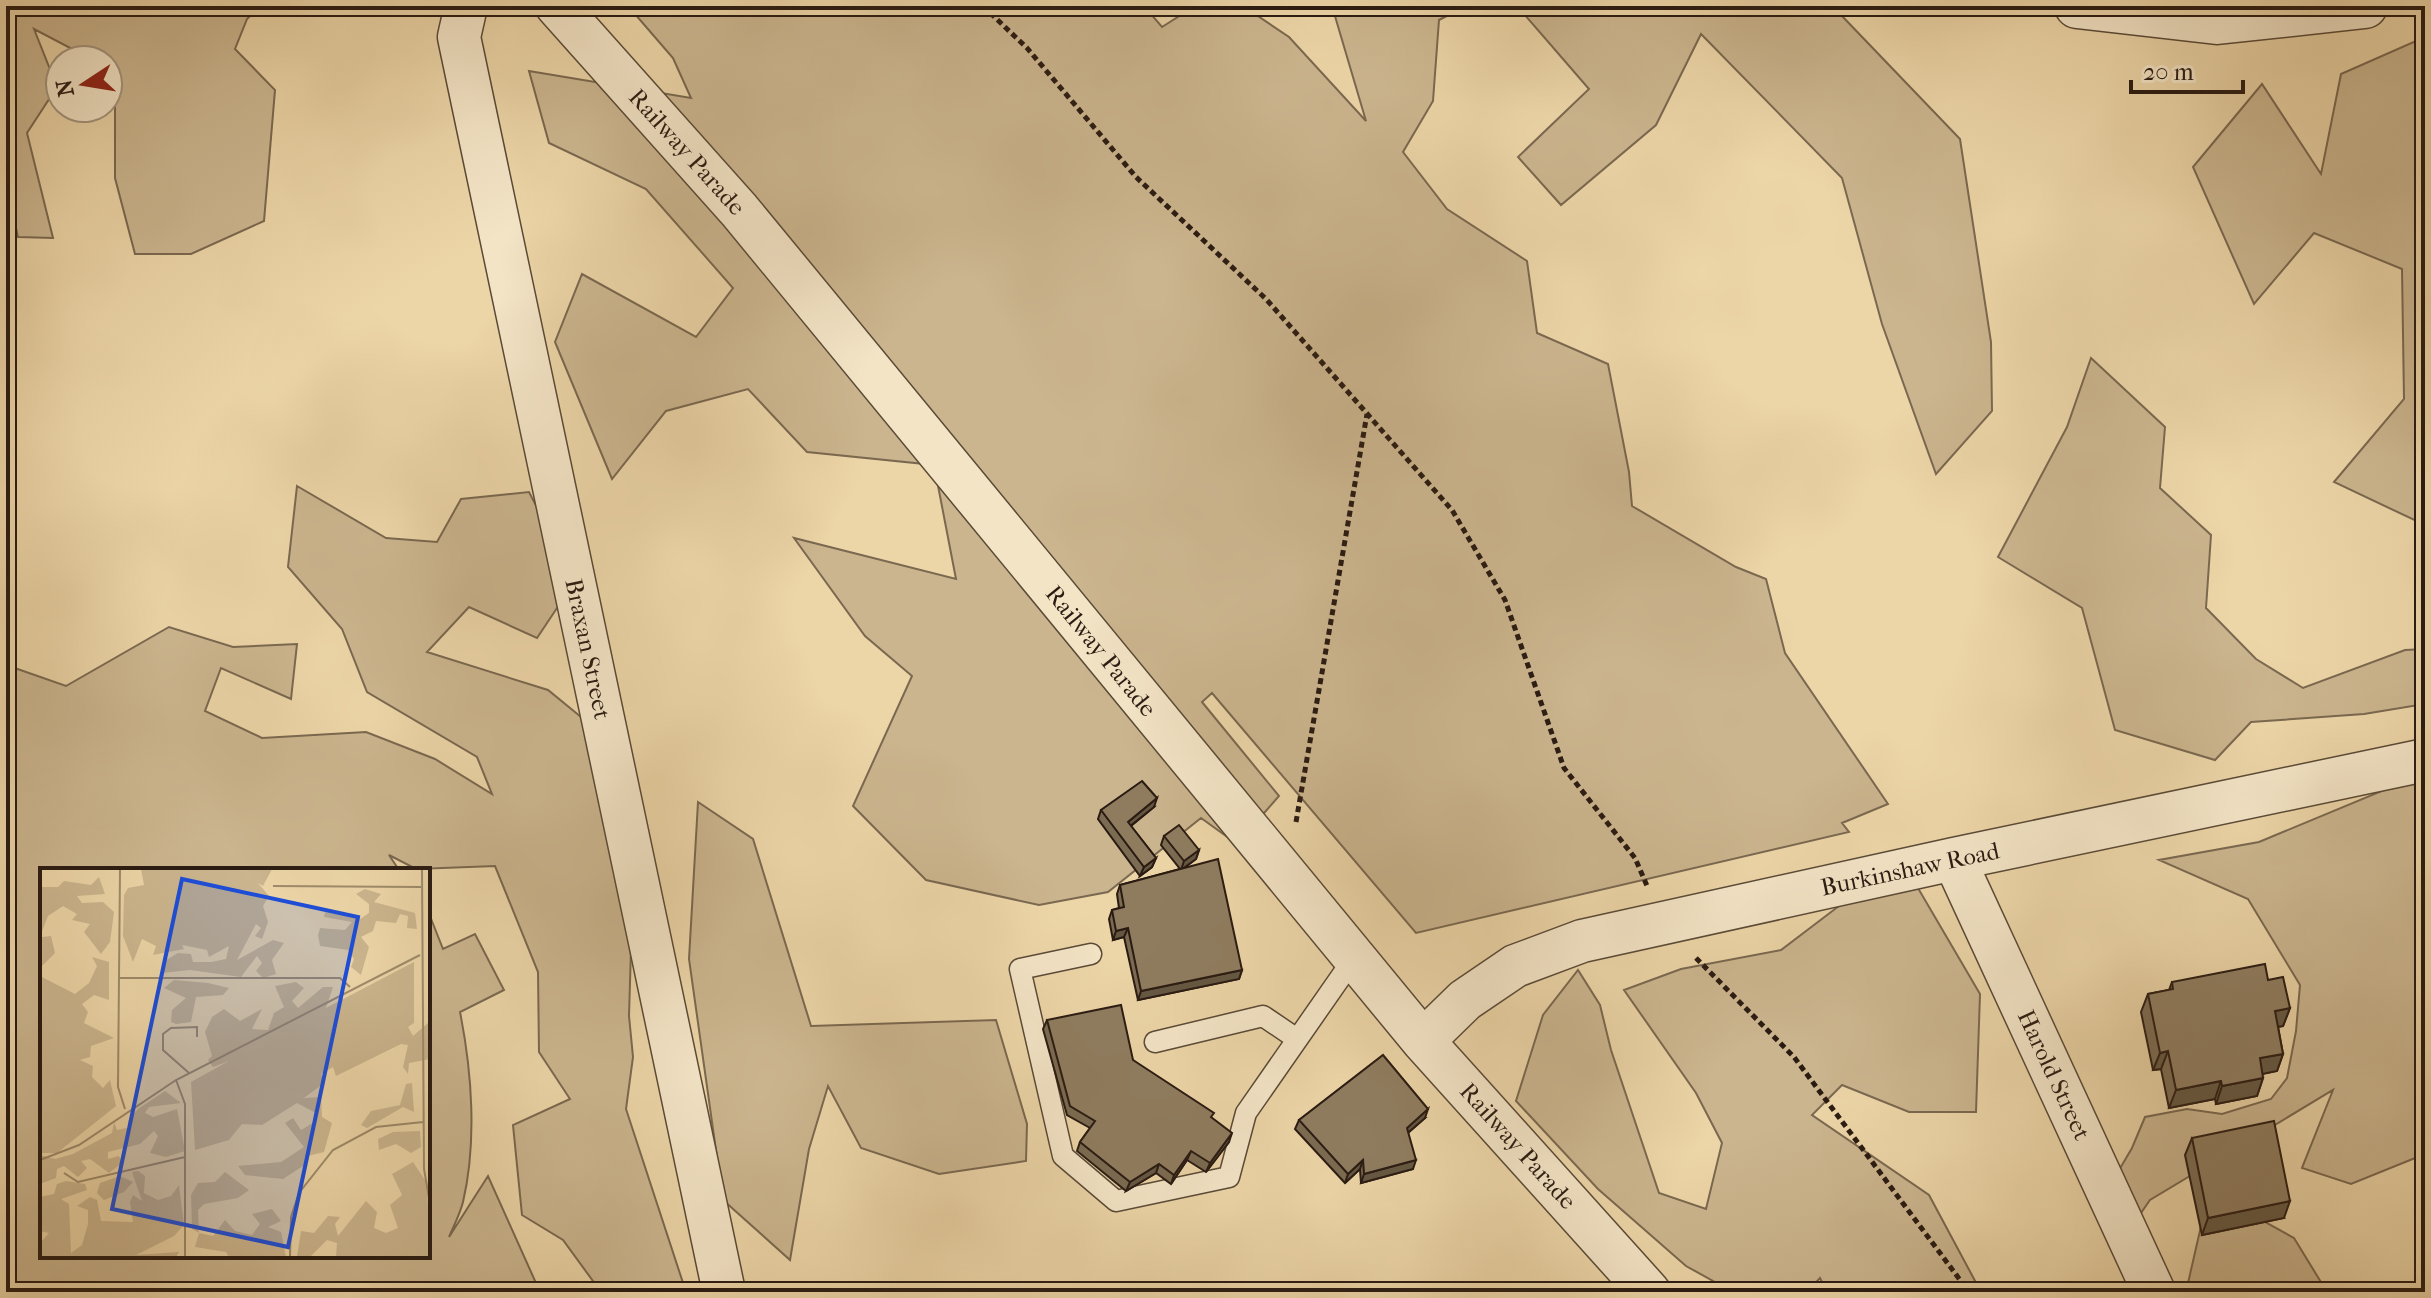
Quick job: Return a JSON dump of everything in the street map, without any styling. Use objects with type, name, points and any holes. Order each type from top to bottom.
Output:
[{"type":"street","name":"Braxan Street","points":[[466,6],[459,37],[724,1292]]},
{"type":"street","name":"Railway Parade","points":[[557,6],[739,210],[1423,1041],[1649,1292]]},
{"type":"street","points":[[2077,6],[2217,22],[2365,6]]},
{"type":"street","name":"Burkinshaw Road","points":[[1423,1041],[1465,1000],[1515,966],[1582,941],[2425,760]]},
{"type":"street","name":"Harold Street","points":[[1954,859],[2154,1292]]},
{"type":"lane","points":[[1091,954],[1020,969],[1063,1156],[1116,1201],[1229,1177],[1246,1113],[1354,958]]},
{"type":"lane","points":[[1155,1042],[1263,1016],[1297,1039]]},
{"type":"path","points":[[983,6],[1027,48],[1136,177],[1266,299],[1452,510],[1505,600],[1564,768],[1635,858],[1663,924],[1794,1057],[1969,1292]]},
{"type":"path","points":[[1286,877],[1367,413]]},
{"type":"shaded area","points":[[6,6],[260,6],[247,19],[235,49],[275,90],[264,221],[191,254],[135,254],[115,178],[115,124],[124,124],[124,44],[63,44],[34,29],[44,54],[44,107],[27,133],[53,238],[18,237],[6,183]]},
{"type":"shaded area","points":[[628,6],[1144,6],[1162,27],[1195,6],[1243,6],[1289,37],[1366,121],[1332,6],[1466,6],[1439,20],[1433,101],[1403,152],[1447,209],[1527,261],[1537,333],[1608,364],[1629,472],[1632,506],[1736,567],[1766,579],[1785,653],[1888,804],[1842,823],[1849,832],[1416,933],[1212,693],[1202,702],[1279,796],[1237,844],[1201,818],[1108,892],[1039,905],[926,880],[853,806],[912,676],[865,636],[794,538],[956,579],[934,465],[807,452],[748,389],[666,411],[612,479],[555,342],[582,274],[696,337],[733,288],[646,189],[549,143],[529,71],[691,98],[673,58]]},
{"type":"shaded area","points":[[1517,6],[1809,6],[1841,15],[1960,139],[1991,342],[1992,411],[1936,474],[1882,324],[1842,178],[1701,34],[1656,125],[1561,205],[1518,157],[1589,89]]},
{"type":"shaded area","points":[[2425,37],[2425,525],[2334,482],[2404,399],[2402,269],[2314,233],[2254,304],[2193,167],[2262,84],[2321,174],[2341,74]]},
{"type":"shaded area","points":[[2091,358],[2165,427],[2160,488],[2211,535],[2206,608],[2256,659],[2303,688],[2405,650],[2425,649],[2425,704],[2364,714],[2251,722],[2215,760],[2115,730],[2082,608],[1998,557],[2067,427]]},
{"type":"shaded area","points":[[297,486],[386,538],[437,542],[461,499],[529,492],[575,581],[537,638],[469,607],[427,652],[548,690],[603,735],[631,949],[629,1016],[633,1057],[626,1109],[686,1292],[601,1292],[563,1240],[522,1215],[513,1125],[570,1099],[539,1052],[538,972],[495,866],[414,868],[389,855],[398,868],[40,868],[40,1258],[430,1258],[430,916],[443,949],[475,934],[504,990],[460,1012],[470,1083],[470,1155],[463,1202],[449,1237],[488,1176],[540,1292],[6,1292],[6,665],[66,686],[169,627],[233,647],[297,644],[291,699],[221,668],[205,711],[262,738],[366,732],[435,759],[492,794],[477,757],[367,692],[342,629],[288,567]]},
{"type":"shaded area","points":[[2425,773],[2425,1154],[2351,1184],[2302,1168],[2333,1090],[2150,1200],[2141,1213],[2128,1193],[2119,1170],[2145,1117],[2187,1109],[2222,1114],[2271,1099],[2287,1078],[2296,1031],[2300,985],[2248,899],[2159,860],[2259,842]]},
{"type":"shaded area","points":[[698,802],[753,839],[811,1026],[996,1020],[1027,1124],[1026,1161],[939,1174],[861,1148],[828,1086],[809,1149],[790,1260],[723,1200],[689,959]]},
{"type":"shaded area","points":[[1908,871],[1980,994],[1976,1112],[1909,1112],[1842,1085],[1812,1115],[1929,1195],[1981,1292],[1827,1292],[1820,1278],[1807,1292],[1733,1292],[1686,1266],[1598,1189],[1516,1101],[1543,1015],[1578,970],[1600,1005],[1611,1050],[1659,1193],[1706,1209],[1722,1143],[1696,1093],[1624,990],[1681,969],[1781,950],[1856,893]]},
{"type":"shaded area","points":[[2209,1191],[2294,1238],[2327,1292],[2186,1292]]},
{"type":"building","points":[[1142,781],[1157,798],[1128,822],[1156,858],[1144,867],[1101,810]]},
{"type":"building","points":[[1179,825],[1199,850],[1184,861],[1164,836]]},
{"type":"building","points":[[1218,859],[1242,970],[1141,991],[1128,928],[1116,931],[1112,910],[1124,907],[1120,885]]},
{"type":"building","points":[[2265,964],[2268,980],[2283,977],[2290,1008],[2275,1011],[2283,1054],[2260,1058],[2263,1078],[2222,1086],[2221,1081],[2176,1090],[2168,1051],[2160,1053],[2148,994],[2173,989],[2172,982]]},
{"type":"building","points":[[1121,1005],[1133,1060],[1214,1113],[1211,1117],[1232,1133],[1210,1163],[1191,1151],[1174,1175],[1159,1164],[1130,1182],[1080,1142],[1095,1121],[1070,1106],[1047,1020]]},
{"type":"building","points":[[1383,1055],[1428,1109],[1407,1128],[1416,1160],[1364,1174],[1363,1160],[1348,1174],[1299,1120]]},
{"type":"building","points":[[2274,1121],[2290,1201],[2208,1218],[2192,1138]]}]
